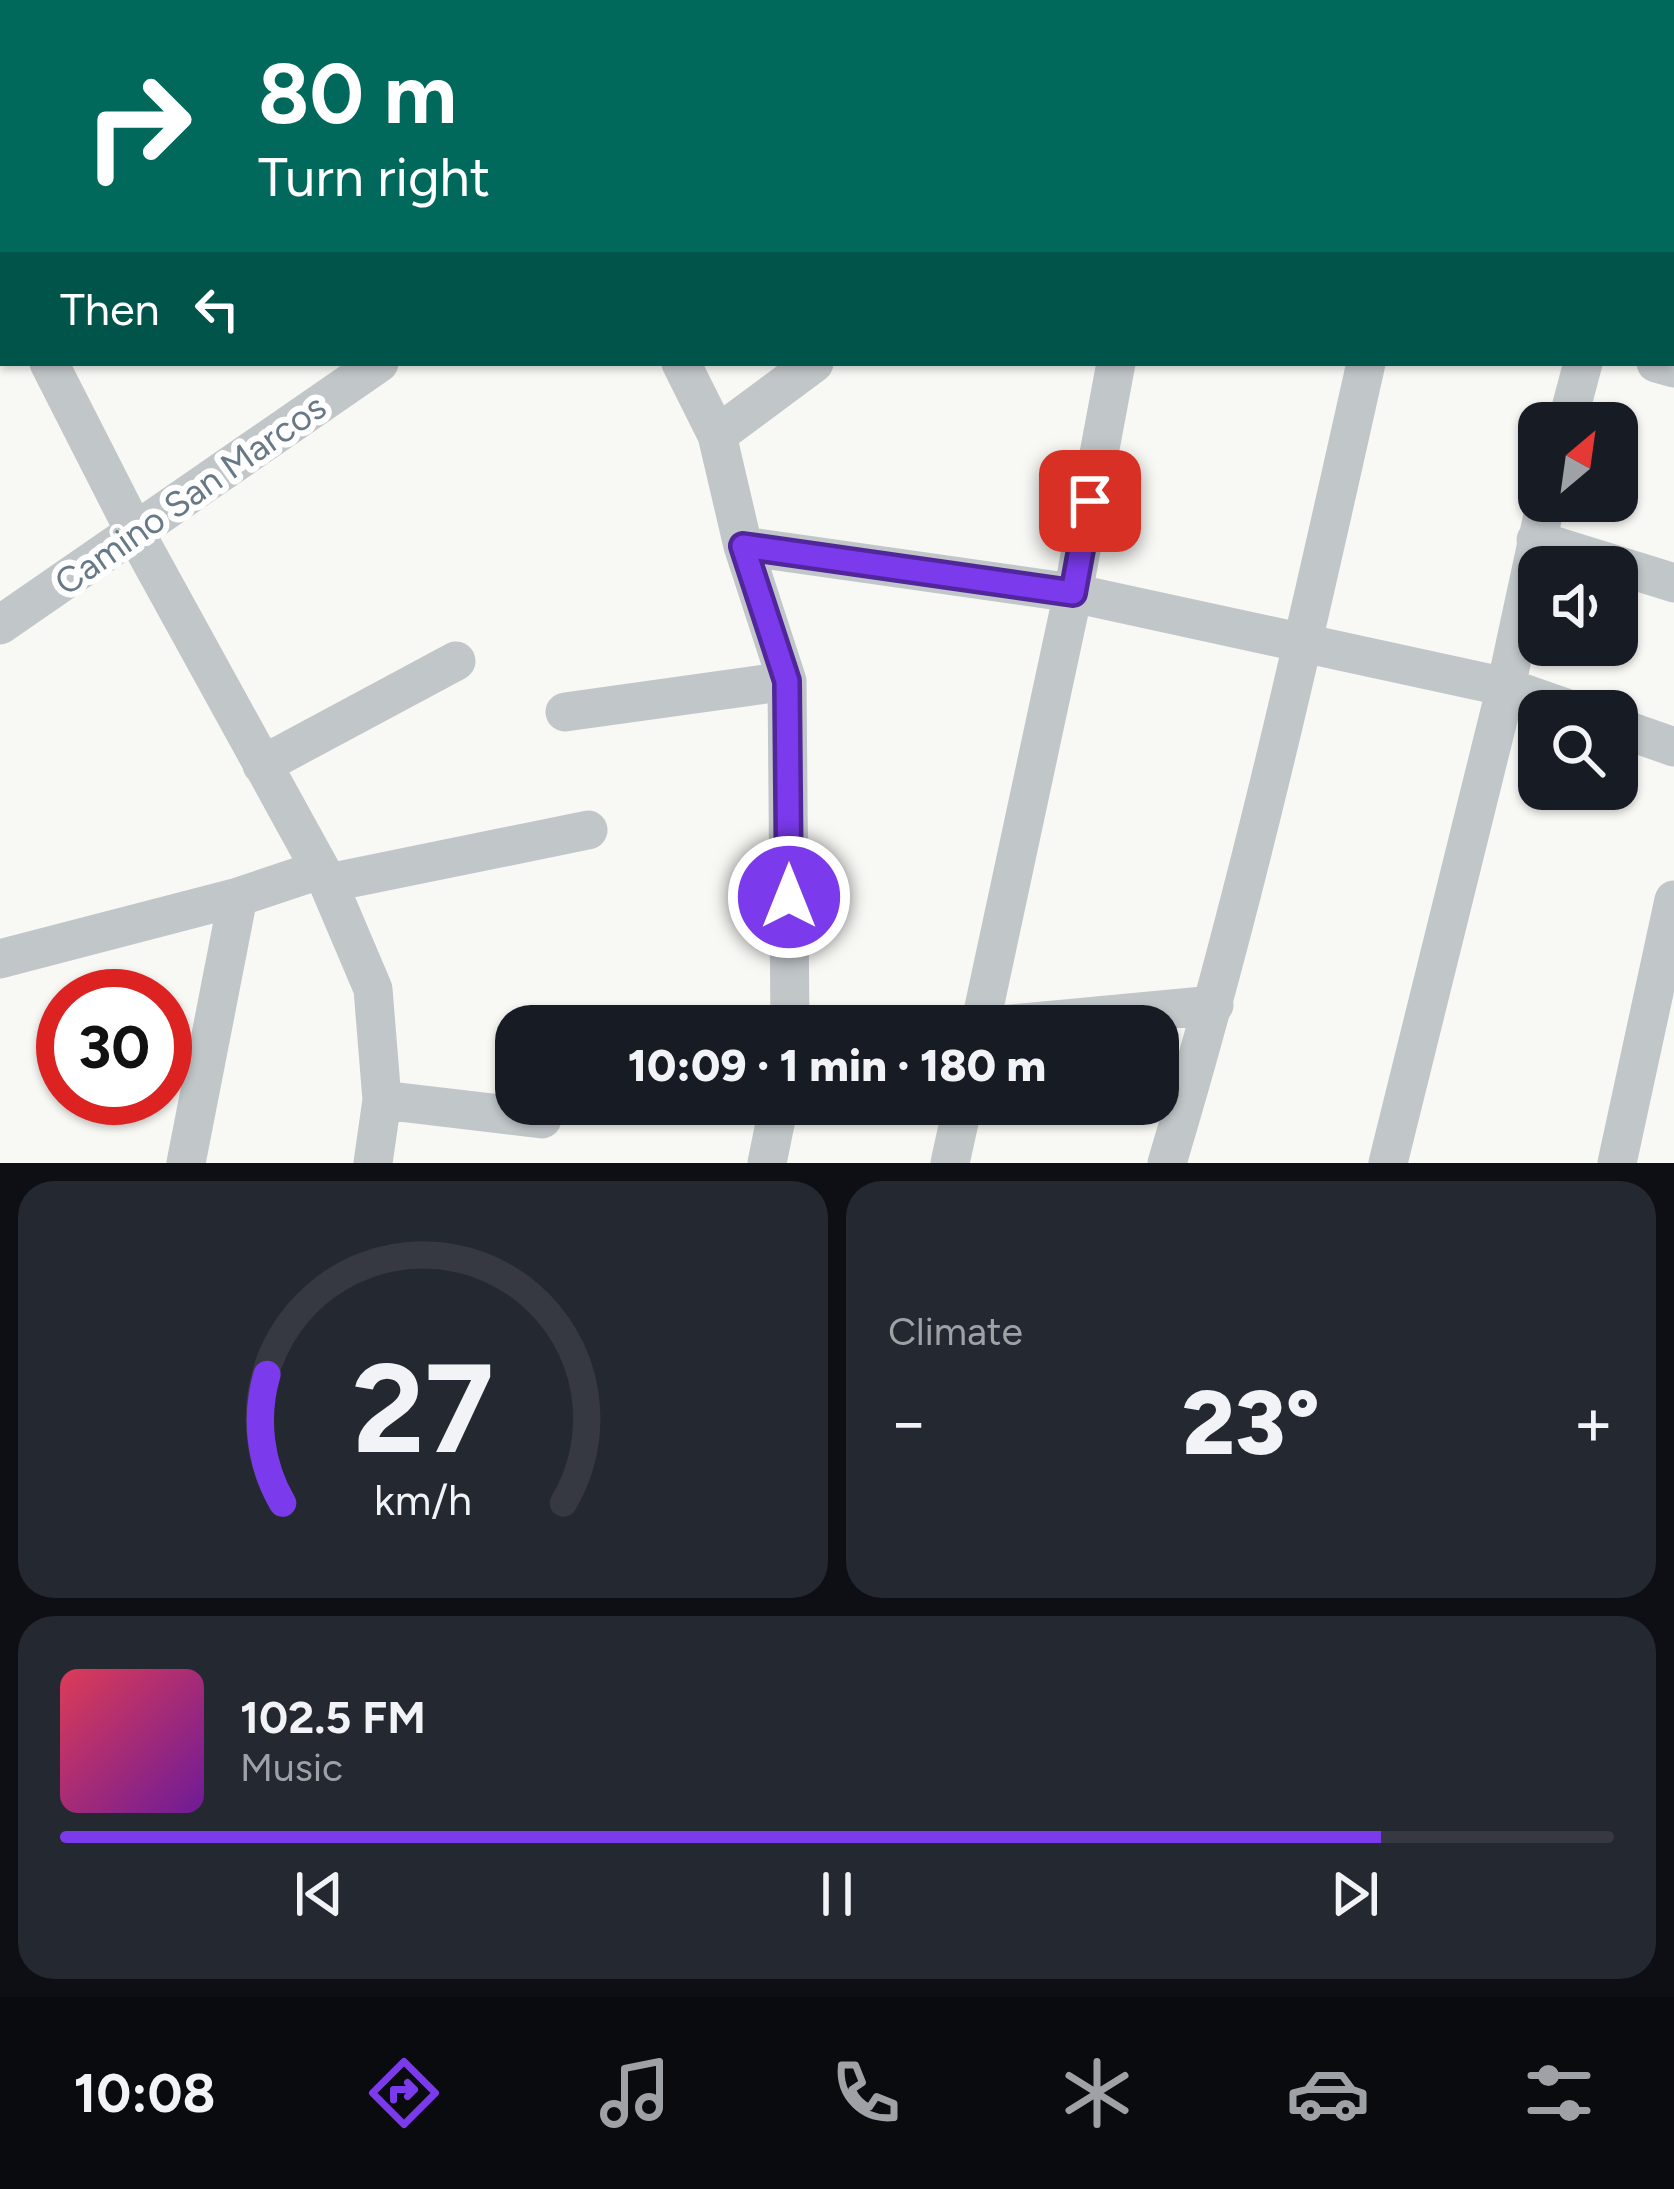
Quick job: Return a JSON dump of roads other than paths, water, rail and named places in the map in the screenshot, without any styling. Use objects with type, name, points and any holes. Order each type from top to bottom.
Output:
[{"type":"street","points":[[51,366],[136,534],[323,876],[373,989],[382,1100],[373,1163]]},
{"type":"street","name":"Camino San Marcos","points":[[0,625],[375,366]]},
{"type":"street","points":[[683,366],[718,435],[743,546],[787,681],[790,1005]]},
{"type":"street","points":[[718,435],[810,366]]},
{"type":"street","points":[[985,1005],[1073,593],[1115,366]]},
{"type":"street","points":[[1167,1163],[1214,1005],[1304,642],[1365,366]]},
{"type":"street","points":[[1573,402],[1582,366]]},
{"type":"street","points":[[1388,1163],[1506,687],[1541,522]]},
{"type":"street","points":[[1536,540],[1674,583]]},
{"type":"street","points":[[743,546],[1073,593],[1518,691]]},
{"type":"street","points":[[262,765],[456,661]]},
{"type":"street","points":[[565,712],[787,681]]},
{"type":"street","points":[[1638,734],[1674,747]]},
{"type":"street","points":[[0,959],[323,876],[588,830]]},
{"type":"street","points":[[186,1163],[238,897]]},
{"type":"street","points":[[1617,1163],[1674,900]]},
{"type":"street","points":[[1179,1008],[1214,1005]]},
{"type":"street","points":[[382,1100],[495,1113]]},
{"type":"street","points":[[766,1163],[774,1125]]},
{"type":"street","points":[[950,1163],[958,1125]]}]
